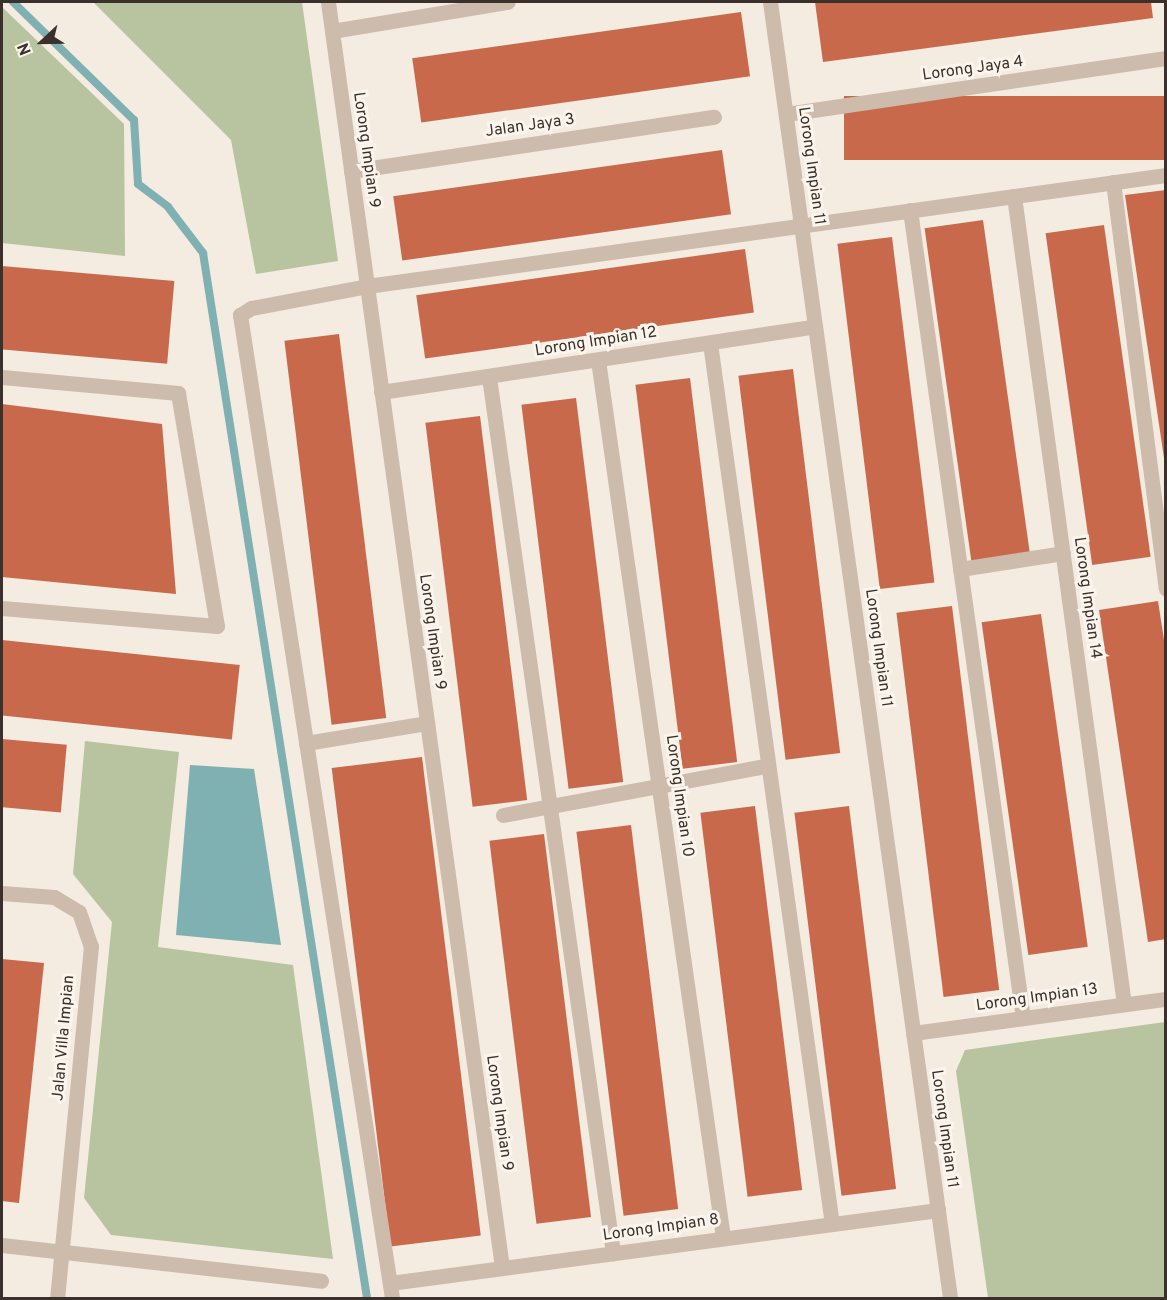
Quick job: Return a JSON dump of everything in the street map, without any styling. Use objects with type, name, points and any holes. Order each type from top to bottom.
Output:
[{"type":"street","name":"Lorong Impian 9","points":[[328,2],[502,1267]]},
{"type":"street","points":[[332,31],[508,2]]},
{"type":"street","name":"Lorong Impian 11","points":[[770,2],[950,1299]]},
{"type":"street","name":"Lorong Jaya 4","points":[[786,114],[1166,58]]},
{"type":"street","name":"Jalan Jaya 3","points":[[351,171],[714,117]]},
{"type":"street","points":[[392,1299],[240,315],[251,308],[367,286],[1166,175]]},
{"type":"street","points":[[1113,182],[1162,537],[1166,588]]},
{"type":"street","name":"Lorong Impian 14","points":[[1014,196],[1124,1005]]},
{"type":"street","points":[[910,210],[1023,1018]]},
{"type":"street","name":"Lorong Impian 12","points":[[381,392],[815,326]]},
{"type":"street","points":[[710,343],[766,766],[832,1224]]},
{"type":"street","name":"Lorong Impian 10","points":[[598,360],[723,1237]]},
{"type":"street","points":[[2,377],[178,393],[217,626],[2,608]]},
{"type":"street","points":[[489,377],[552,807],[613,1253]]},
{"type":"street","points":[[960,569],[1063,553]]},
{"type":"street","points":[[306,743],[426,723]]},
{"type":"street","points":[[503,815],[766,766]]},
{"type":"street","name":"Jalan Villa Impian","points":[[2,892],[54,897],[71,907],[79,912],[90,946],[57,1299]]},
{"type":"street","name":"Lorong Impian 13","points":[[913,1033],[1166,999]]},
{"type":"street","name":"Lorong Impian 8","points":[[390,1282],[938,1210]]},
{"type":"street","points":[[2,1245],[63,1250],[321,1281]]},
{"type":"green space","points":[[93,2],[302,2],[338,261],[256,274],[231,140]]},
{"type":"green space","points":[[2,7],[124,124],[125,256],[2,243]]},
{"type":"green space","points":[[85,741],[179,752],[158,947],[293,965],[333,1259],[111,1235],[84,1198],[112,922],[73,874]]},
{"type":"green space","points":[[1165,1022],[1165,1298],[988,1298],[956,1071],[965,1050]]},
{"type":"water","points":[[190,765],[254,769],[281,945],[176,935]]},
{"type":"building","points":[[815,2],[1151,2],[1153,18],[823,62]]},
{"type":"building","points":[[741,12],[750,76],[421,123],[412,58]]},
{"type":"building","points":[[844,96],[1166,96],[1166,160],[844,160]]},
{"type":"building","points":[[722,150],[731,214],[402,261],[393,196]]},
{"type":"building","points":[[1166,190],[1166,458],[1164,458],[1125,195]]},
{"type":"building","points":[[983,220],[1030,553],[971,561],[925,228]]},
{"type":"building","points":[[1104,225],[1151,557],[1092,565],[1046,233]]},
{"type":"building","points":[[892,237],[934,582],[880,589],[837,244]]},
{"type":"building","points":[[745,249],[754,312],[425,359],[416,295]]},
{"type":"building","points":[[2,266],[174,281],[167,364],[2,349]]},
{"type":"building","points":[[339,334],[386,718],[332,725],[284,341]]},
{"type":"building","points":[[793,369],[840,753],[786,760],[738,376]]},
{"type":"building","points":[[690,378],[737,762],[683,769],[635,385]]},
{"type":"building","points":[[576,398],[623,782],[569,789],[521,405]]},
{"type":"building","points":[[2,404],[162,424],[176,594],[2,577]]},
{"type":"building","points":[[480,416],[527,800],[473,807],[425,423]]},
{"type":"building","points":[[1158,601],[1166,653],[1166,939],[1148,942],[1099,610]]},
{"type":"building","points":[[952,606],[999,990],[944,997],[896,613]]},
{"type":"building","points":[[1041,614],[1088,947],[1028,955],[982,622]]},
{"type":"building","points":[[2,640],[240,665],[232,740],[2,715]]},
{"type":"building","points":[[2,739],[67,745],[61,812],[2,807]]},
{"type":"building","points":[[422,757],[481,1235],[390,1246],[332,768]]},
{"type":"building","points":[[755,806],[802,1190],[748,1197],[700,813]]},
{"type":"building","points":[[849,806],[896,1189],[841,1196],[794,813]]},
{"type":"building","points":[[631,825],[678,1209],[624,1216],[576,832]]},
{"type":"building","points":[[544,834],[591,1217],[536,1224],[489,841]]},
{"type":"building","points":[[2,959],[44,963],[19,1203],[2,1201]]},
{"type":"waterway","points":[[13,2],[134,120],[138,184],[168,207],[203,253],[367,1298]]}]
